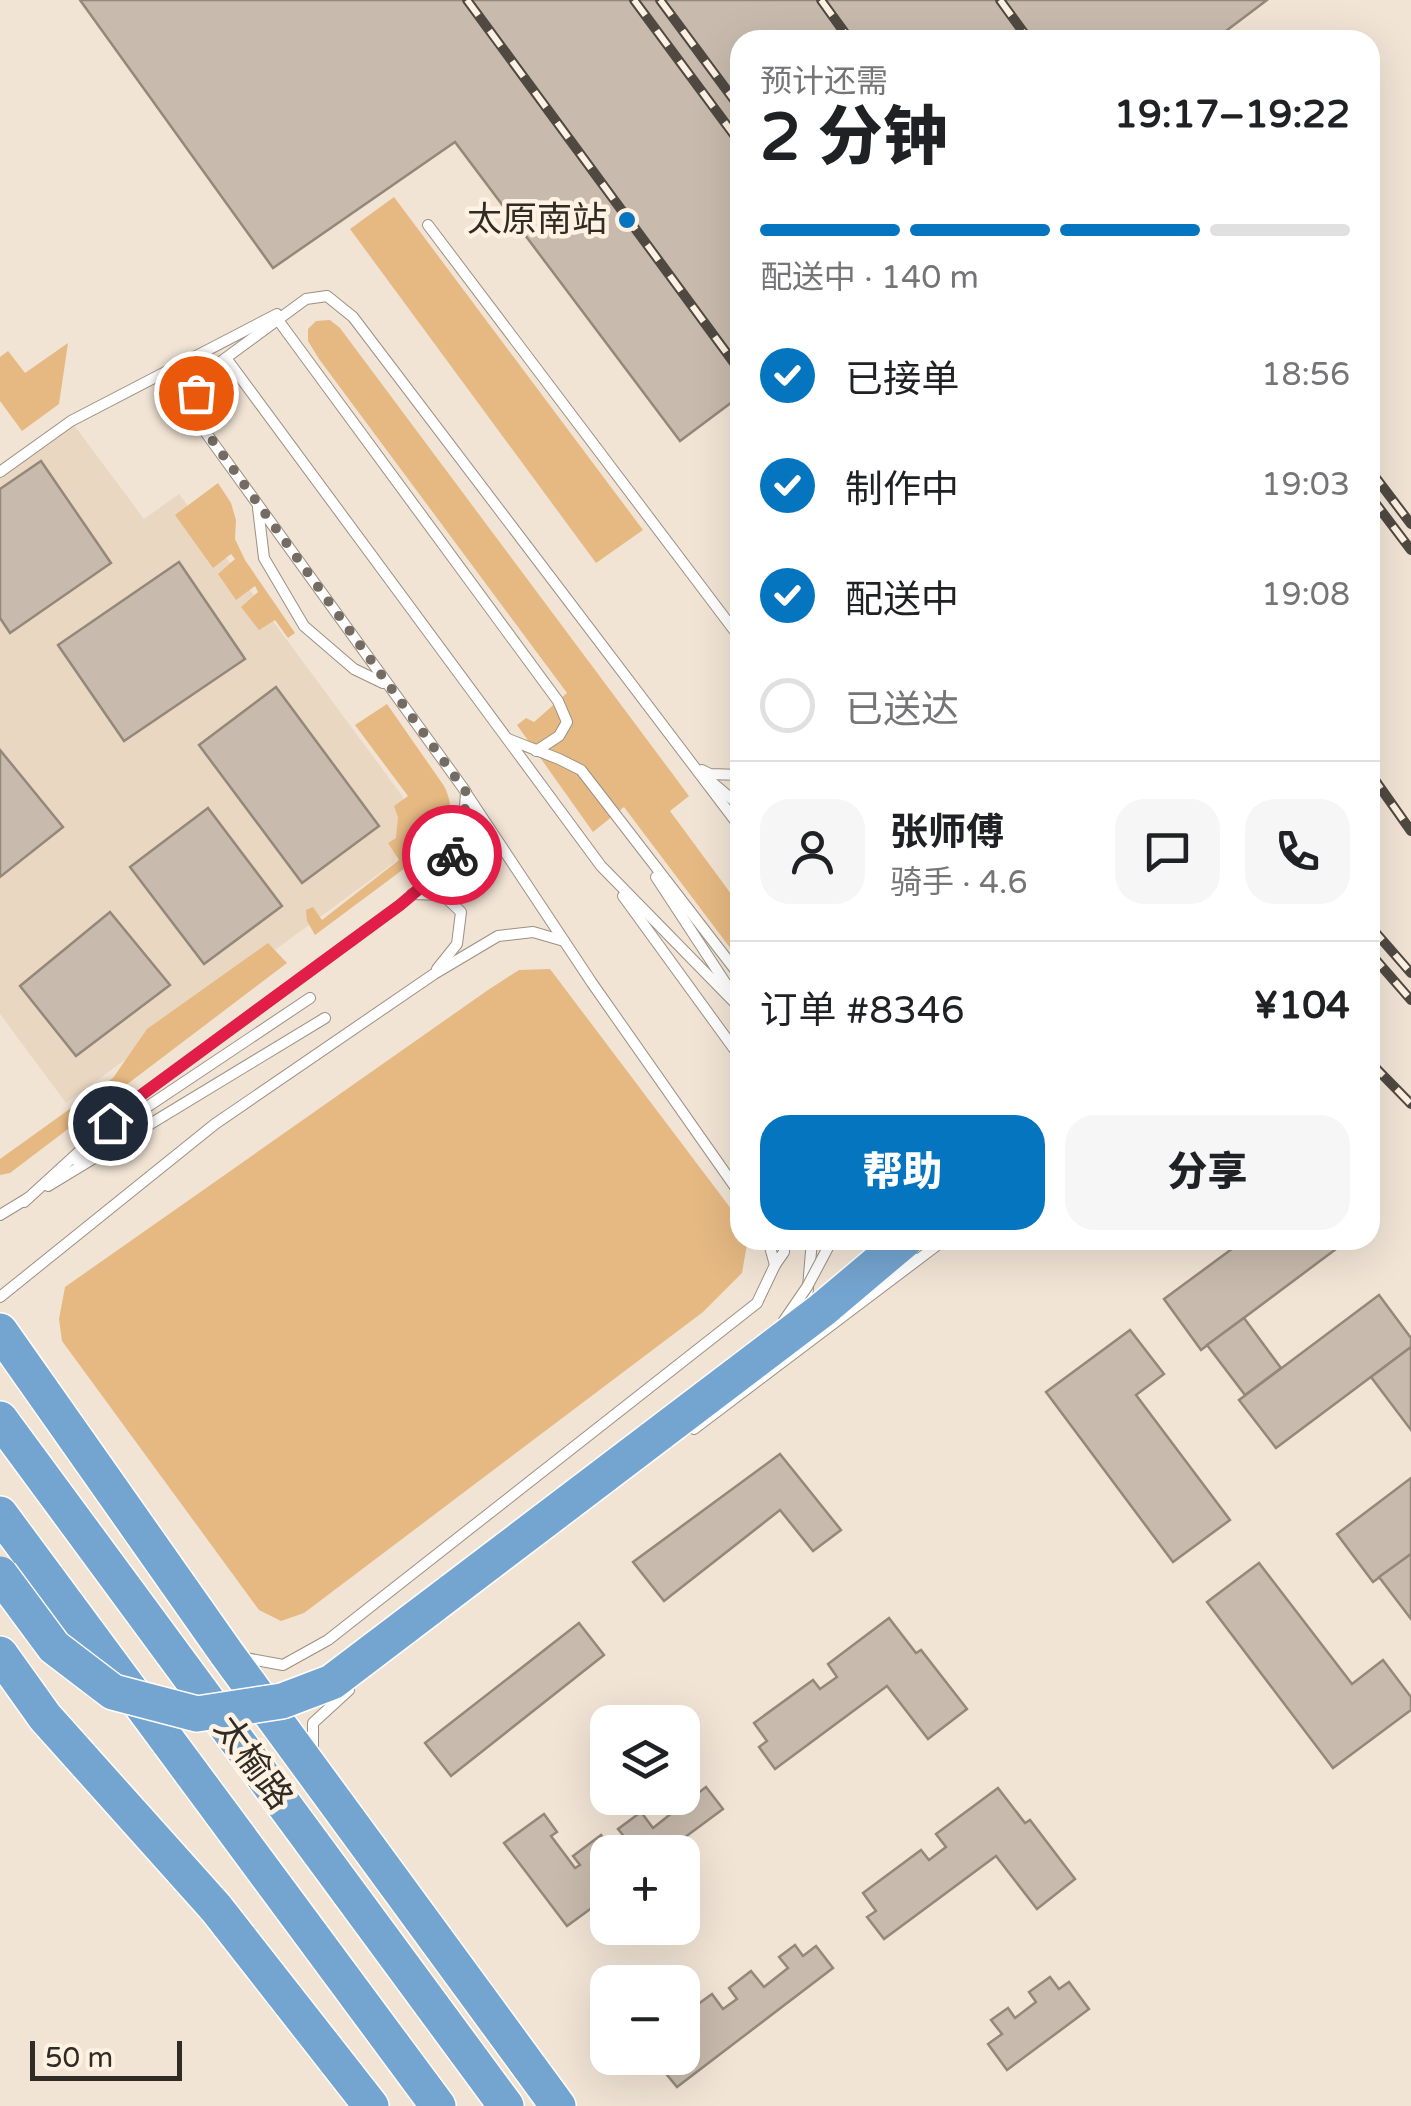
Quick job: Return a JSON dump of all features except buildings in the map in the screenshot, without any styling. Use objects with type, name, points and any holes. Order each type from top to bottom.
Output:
[{"type":"highway","points":[[0,1574],[54,1646],[113,1692],[197,1714],[282,1701],[332,1682],[822,1310],[893,1250]]},
{"type":"highway","points":[[0,1331],[227,1654],[558,2106]]},
{"type":"highway","name":"太榆路","points":[[0,1419],[506,2106]]},
{"type":"highway","name":"太榆路","points":[[0,1514],[438,2106]]},
{"type":"highway","points":[[0,1654],[44,1716],[216,1908],[372,2106]]},
{"type":"highway","points":[[366,1844],[515,2106]]},
{"type":"lane","points":[[428,225],[730,625]]},
{"type":"lane","points":[[0,472],[71,420],[306,299],[327,296],[353,317],[730,815]]},
{"type":"lane","points":[[306,299],[208,371],[196,393],[194,415],[466,792],[730,1180]]},
{"type":"lane","points":[[278,320],[558,701],[567,722],[559,736],[536,751]]},
{"type":"lane","points":[[226,358],[730,1042]]},
{"type":"lane","points":[[258,507],[264,558],[304,626],[354,670],[388,685]]},
{"type":"lane","points":[[507,739],[580,770],[730,963]]},
{"type":"lane","points":[[691,765],[710,774],[730,775]]},
{"type":"lane","points":[[691,765],[730,798]]},
{"type":"lane","points":[[24,1202],[140,1096],[445,867],[463,838],[466,792]]},
{"type":"lane","points":[[611,810],[730,991]]},
{"type":"lane","points":[[602,866],[730,996]]},
{"type":"lane","points":[[412,894],[443,894],[461,912],[457,944],[434,974]]},
{"type":"lane","points":[[0,1297],[216,1124],[434,974],[498,936],[533,932],[564,941]]},
{"type":"lane","points":[[24,1202],[148,1108],[310,998]]},
{"type":"lane","points":[[0,1215],[325,1018]]},
{"type":"lane","points":[[771,1250],[775,1265]]},
{"type":"lane","points":[[227,1654],[283,1665],[328,1640],[757,1303],[783,1250]]},
{"type":"lane","points":[[803,1347],[811,1250]]},
{"type":"lane","points":[[757,1360],[807,1287],[827,1250]]},
{"type":"lane","points":[[677,1442],[931,1250]]},
{"type":"lane","points":[[314,1773],[313,1723],[362,1681]]},
{"type":"shaded area","points":[[394,197],[643,530],[596,563],[350,229]]},
{"type":"shaded area","points":[[330,320],[340,328],[689,796],[670,811],[730,892],[730,948],[624,807],[593,832],[517,725],[526,718],[534,722],[567,693],[319,359],[308,341],[308,329],[316,321]]},
{"type":"shaded area","points":[[68,343],[59,404],[22,431],[0,401],[0,357],[8,351],[25,373]]},
{"type":"shaded area","points":[[71,421],[144,519],[179,494],[403,797],[395,862],[66,1103],[0,1014],[0,474]]},
{"type":"shaded area","points":[[218,483],[231,503],[236,520],[235,539],[245,560],[295,633],[288,638],[275,620],[259,630],[241,607],[258,592],[255,586],[236,600],[218,574],[235,559],[231,554],[213,568],[175,515]]},
{"type":"shaded area","points":[[387,704],[444,786],[451,811],[448,836],[315,935],[306,910],[313,907],[322,920],[399,860],[388,843],[396,838],[398,817],[394,806],[408,796],[355,725]]},
{"type":"shaded area","points":[[268,943],[287,963],[10,1173],[0,1175],[0,1159],[113,1078],[147,1029]]},
{"type":"shaded area","points":[[550,969],[730,1207],[730,1250],[746,1250],[742,1273],[703,1312],[304,1613],[281,1621],[259,1610],[62,1341],[59,1319],[65,1287],[519,970]]},
{"type":"railway","points":[[467,0],[730,357]]},
{"type":"railway","points":[[634,0],[730,130]]},
{"type":"railway","points":[[660,0],[730,94]]},
{"type":"railway","points":[[821,0],[843,30]]},
{"type":"railway","points":[[1000,0],[1022,30]]},
{"type":"railway","points":[[1380,483],[1411,524]]},
{"type":"railway","points":[[1380,509],[1411,550]]},
{"type":"railway","points":[[1380,787],[1411,831]]},
{"type":"railway","points":[[1380,937],[1411,973]]},
{"type":"railway","points":[[1380,964],[1411,1000]]},
{"type":"railway","points":[[1380,1072],[1411,1104]]},
{"type":"way so far","points":[[196,393],[194,415],[466,792],[463,838],[452,855]]},
{"type":"place","name":"太原南站","points":[[627,220]]},
{"type":"route","points":[[110,1123],[140,1096],[400,905],[445,867],[452,855]]}]
